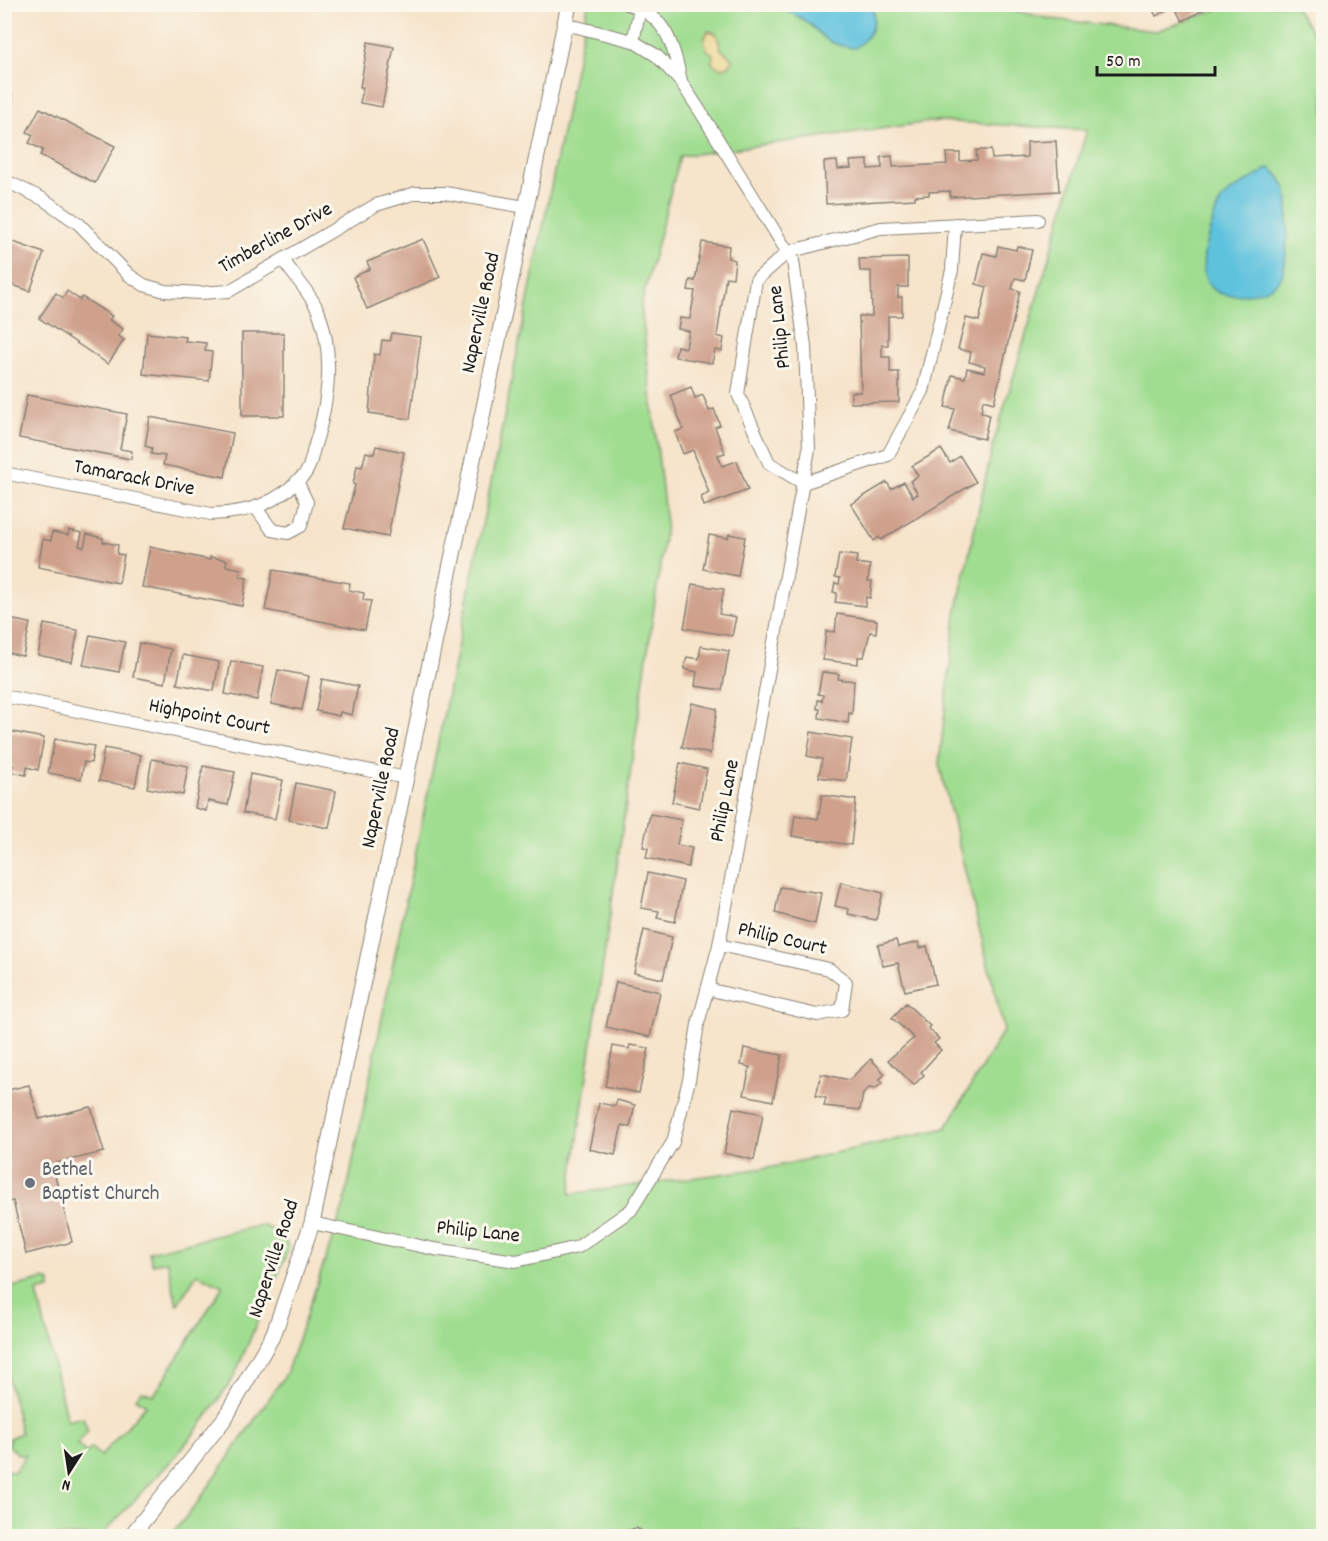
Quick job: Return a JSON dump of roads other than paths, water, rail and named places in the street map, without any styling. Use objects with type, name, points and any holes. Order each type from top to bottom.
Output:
[{"type":"street","name":"Naperville Road","points":[[131,1536],[225,1418],[273,1333],[312,1223],[569,4]]},
{"type":"street","name":"Philip Lane","points":[[627,4],[641,6],[656,18],[668,34],[681,82]]},
{"type":"street","points":[[633,41],[641,6]]},
{"type":"street","name":"Philip Lane","points":[[312,1223],[434,1249],[516,1261],[578,1247],[631,1210],[674,1142],[707,989],[719,945],[809,449],[805,346],[793,261],[681,82],[657,56],[633,41],[565,24]]},
{"type":"street","name":"Timberline Drive","points":[[4,180],[43,199],[79,224],[129,275],[144,285],[177,292],[228,291],[376,205],[416,193],[445,193],[525,207]]},
{"type":"street","points":[[955,224],[952,270],[923,391],[888,455],[804,483],[769,463],[738,394],[756,280],[788,252],[881,228],[955,224],[1038,220]]},
{"type":"street","name":"Tamarack Drive","points":[[4,473],[211,514],[237,513],[256,508],[282,494],[307,472],[327,397],[328,348],[318,312],[283,260]]},
{"type":"street","points":[[256,508],[272,530],[288,533],[301,526],[307,502],[297,481]]},
{"type":"street","name":"Highpoint Court","points":[[4,696],[406,778]]},
{"type":"street","name":"Philip Court","points":[[707,989],[817,1015],[842,1010],[846,982],[829,969],[719,945]]},
{"type":"water","points":[[769,5],[872,5],[874,18],[869,34],[855,48],[828,40],[799,17]]},
{"type":"water","points":[[1269,168],[1282,180],[1287,195],[1287,247],[1282,276],[1274,285],[1256,293],[1237,295],[1223,294],[1213,290],[1207,282],[1203,262],[1207,238],[1221,201],[1238,187]]},
{"type":"place","name":"Bethel Baptist Church","points":[[30,1183]]}]
